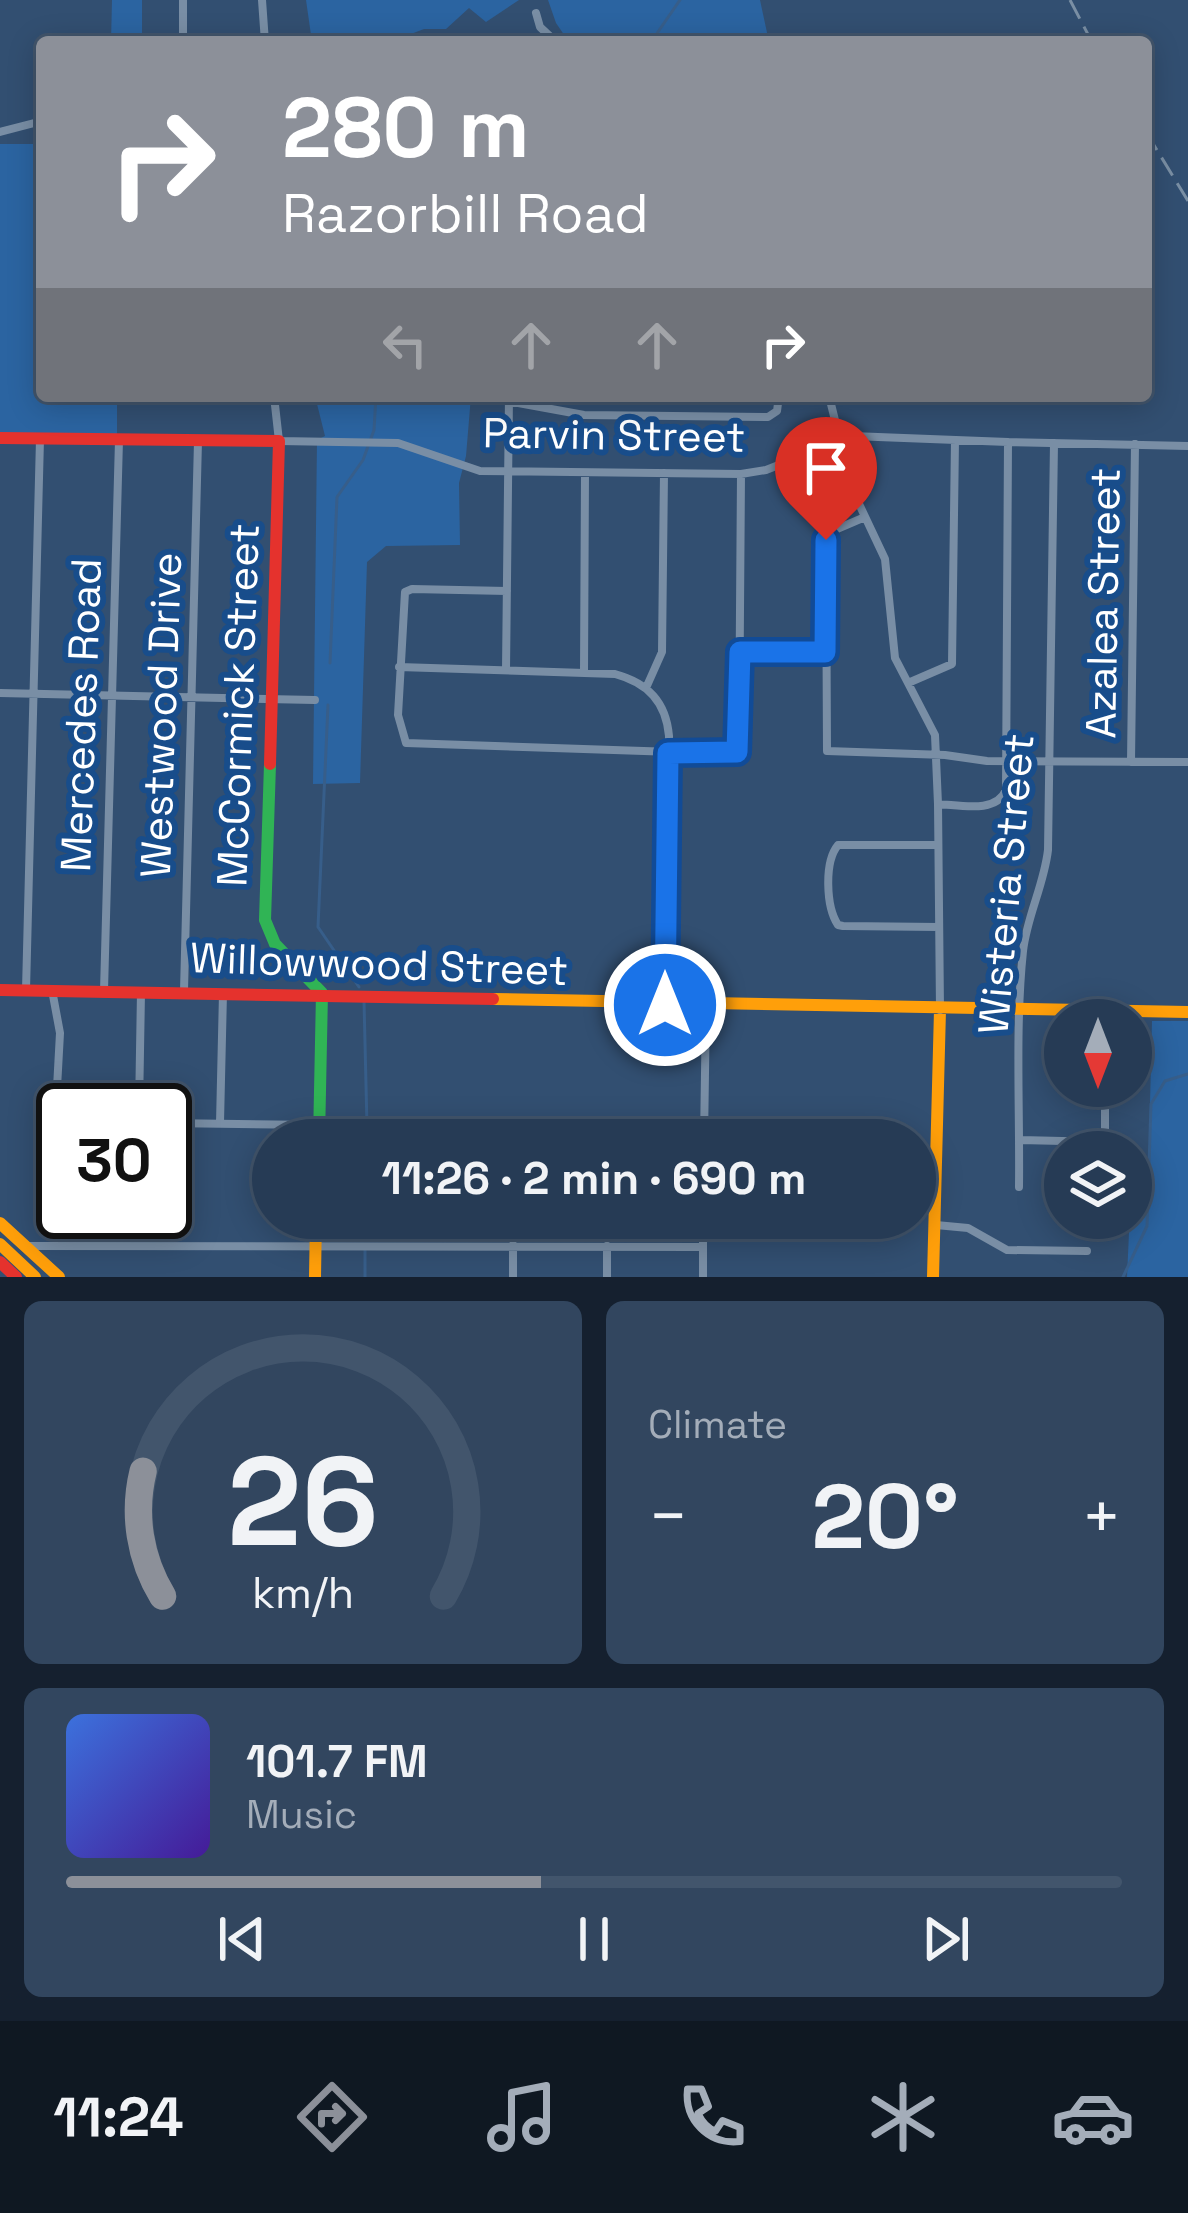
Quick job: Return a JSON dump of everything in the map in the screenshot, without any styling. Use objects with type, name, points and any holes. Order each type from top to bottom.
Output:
[{"type":"main road","name":"Parvin Street","points":[[0,438],[279,441]]},
{"type":"main road","name":"McCormick Street","points":[[279,441],[265,920],[274,944],[322,993]]},
{"type":"main road","points":[[290,992],[299,984],[301,971]]},
{"type":"main road","name":"Willowwood Street","points":[[0,990],[1188,1012]]},
{"type":"main road","points":[[319,1119],[322,993]]},
{"type":"main road","points":[[936,1225],[940,1010]]},
{"type":"main road","points":[[0,1223],[59,1277]]},
{"type":"main road","points":[[315,1277],[316,1239]]},
{"type":"main road","points":[[933,1277],[935,1239]]},
{"type":"main road","points":[[0,1244],[35,1277]]},
{"type":"main road","points":[[0,1262],[16,1277]]},
{"type":"street","points":[[183,0],[183,36]]},
{"type":"street","points":[[262,0],[265,36]]},
{"type":"street","points":[[536,13],[540,27],[550,36]]},
{"type":"street","points":[[0,131],[36,122]]},
{"type":"street","name":"McCormick Street","points":[[275,402],[279,441]]},
{"type":"street","points":[[506,670],[508,402]]},
{"type":"street","points":[[522,402],[584,415],[776,415],[777,402]]},
{"type":"street","points":[[830,402],[852,490],[886,559],[892,646],[931,725],[938,754],[940,1010]]},
{"type":"street","name":"Parvin Street","points":[[279,441],[398,443],[480,471],[741,474],[766,470],[838,440],[865,436],[1188,446]]},
{"type":"street","points":[[26,990],[40,439]]},
{"type":"street","name":"Mercedes Road","points":[[104,991],[118,440]]},
{"type":"street","points":[[908,683],[952,664],[955,440]]},
{"type":"street","name":"Westwood Drive","points":[[184,991],[198,441]]},
{"type":"street","points":[[938,804],[999,803],[1006,790],[1008,442]]},
{"type":"street","name":"Wisteria Street","points":[[1019,1187],[1024,943],[1048,850],[1054,443]]},
{"type":"street","name":"Azalea Street","points":[[1131,762],[1135,444]]},
{"type":"street","points":[[584,672],[585,473]]},
{"type":"street","points":[[646,688],[661,661],[663,642],[664,473]]},
{"type":"street","points":[[507,591],[405,592],[398,715],[406,743],[737,752],[741,474]]},
{"type":"street","points":[[865,517],[826,537],[827,751],[1006,761],[1188,762]]},
{"type":"street","points":[[740,652],[825,652]]},
{"type":"street","points":[[399,667],[584,672],[624,676],[646,688],[667,718],[665,1005]]},
{"type":"street","points":[[0,693],[315,700]]},
{"type":"street","points":[[937,845],[838,845],[830,856],[830,912],[843,926],[938,927]]},
{"type":"street","points":[[52,990],[60,1033],[57,1083]]},
{"type":"street","points":[[139,1083],[141,991]]},
{"type":"street","points":[[220,1123],[224,991]]},
{"type":"street","points":[[704,1119],[706,1006]]},
{"type":"street","points":[[1020,1140],[1105,1142],[1105,1107]]},
{"type":"street","points":[[192,1123],[252,1126]]},
{"type":"street","points":[[936,1225],[968,1228],[1007,1250],[1087,1251]]},
{"type":"street","points":[[703,1239],[703,1277]]},
{"type":"street","points":[[513,1277],[514,1245]]},
{"type":"street","points":[[26,1246],[703,1247]]},
{"type":"street","points":[[607,1246],[607,1277]]},
{"type":"shaded area","points":[[112,0],[142,0],[142,36],[111,36]]},
{"type":"shaded area","points":[[306,0],[519,0],[486,22],[469,8],[446,29],[424,29],[406,36],[311,36]]},
{"type":"shaded area","points":[[548,0],[760,0],[768,36],[565,36]]},
{"type":"shaded area","points":[[0,144],[36,144],[36,402],[117,402],[117,440],[0,439]]},
{"type":"shaded area","points":[[316,402],[470,402],[459,483],[460,545],[386,546],[367,562],[360,783],[313,784],[317,440],[325,436]]},
{"type":"shaded area","points":[[1152,1021],[1188,1021],[1188,1277],[1127,1277],[1129,1239],[1152,1239]]},
{"type":"waterway","points":[[655,36],[680,0]]},
{"type":"waterway","points":[[330,663],[337,497],[363,460],[374,430],[376,402]]},
{"type":"waterway","points":[[328,705],[318,927],[359,987]]},
{"type":"waterway","points":[[364,1001],[367,1119]]},
{"type":"waterway","points":[[1123,1277],[1147,1226],[1151,1104],[1165,1081],[1188,1074]]},
{"type":"waterway","points":[[365,1250],[365,1277]]},
{"type":"railway","points":[[1070,0],[1089,36]]},
{"type":"railway","points":[[1152,142],[1188,201]]},
{"type":"traffic: fast","points":[[270,764],[265,920],[275,944],[322,993],[319,1119]]},
{"type":"traffic: slow","points":[[493,999],[1188,1012]]},
{"type":"traffic: slow","points":[[933,1277],[940,1010]]},
{"type":"traffic: slow","points":[[0,1223],[59,1277]]},
{"type":"traffic: slow","points":[[315,1277],[316,1239]]},
{"type":"traffic: slow","points":[[0,1244],[35,1277]]},
{"type":"traffic: jam","points":[[0,438],[279,441],[270,764]]},
{"type":"traffic: jam","points":[[0,990],[493,999]]},
{"type":"traffic: jam","points":[[0,1262],[16,1277]]},
{"type":"route","points":[[665,1005],[668,753],[737,752],[740,652],[825,652],[826,540]]}]
